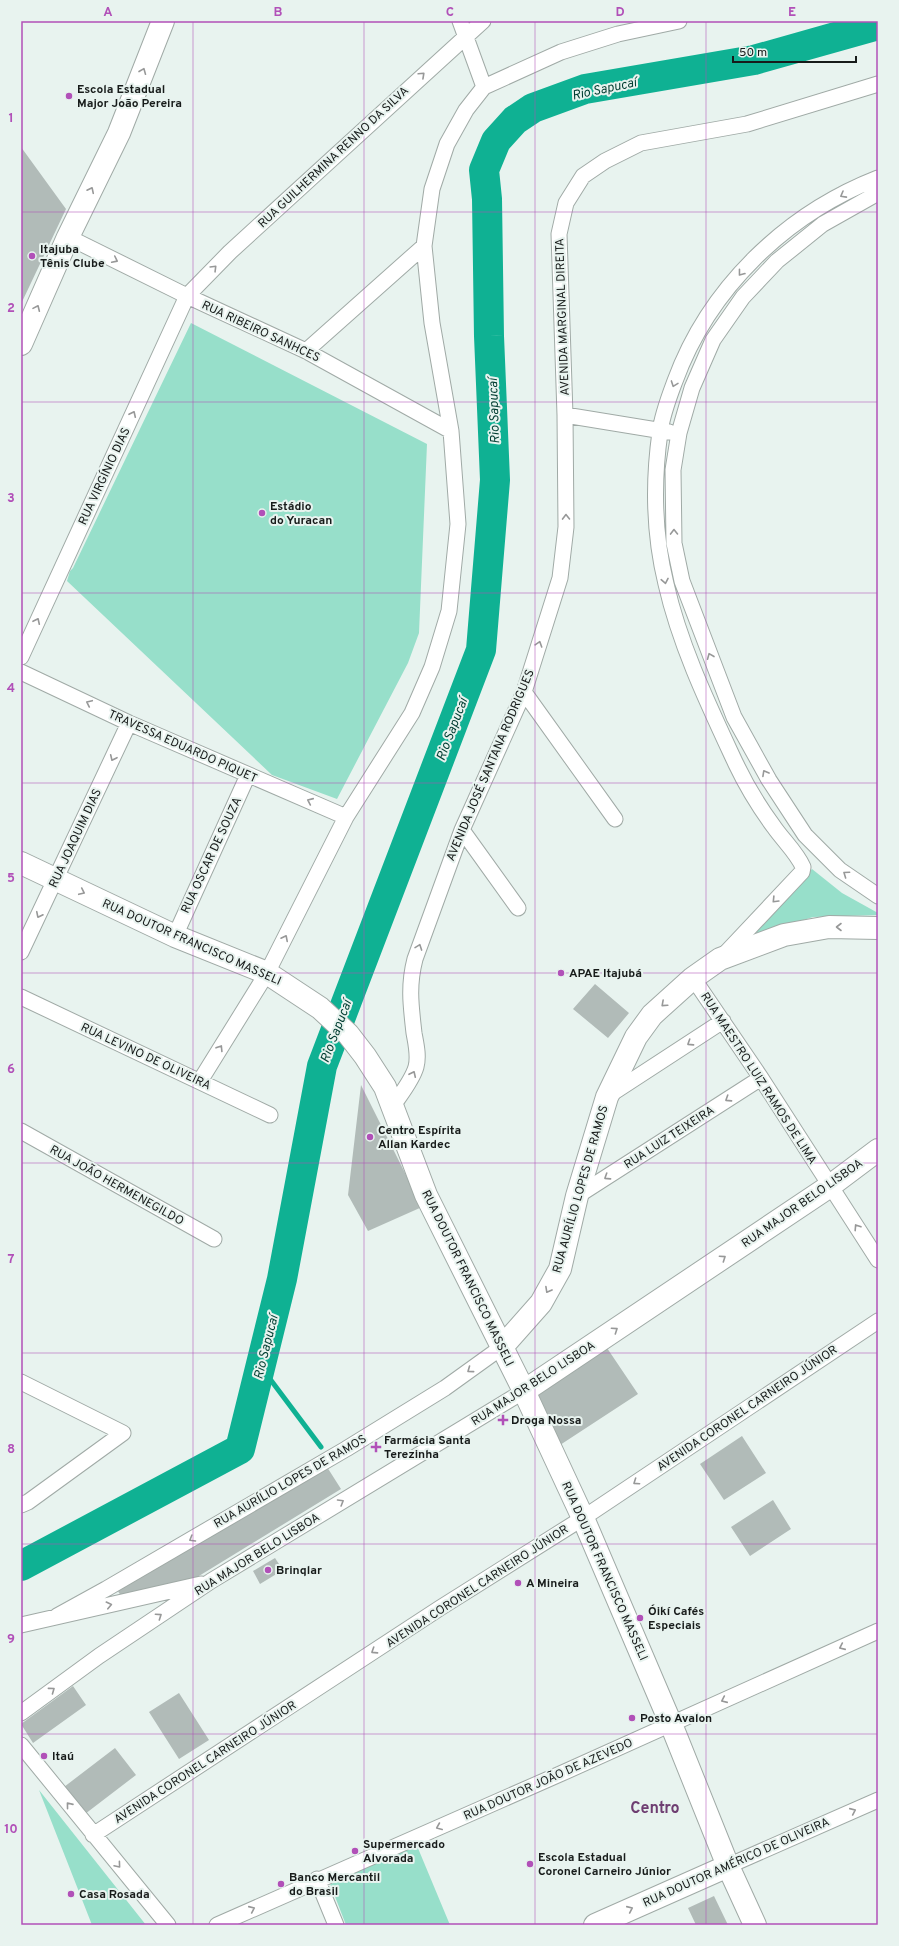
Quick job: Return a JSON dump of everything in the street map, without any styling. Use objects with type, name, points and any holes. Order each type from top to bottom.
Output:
[{"type":"main road","points":[[21,344],[68,237],[118,132],[163,21]]},
{"type":"main road","name":"RUA DOUTOR FRANCISCO MASSELI","points":[[21,863],[174,936],[267,973],[288,985],[320,1008],[348,1034],[365,1056],[388,1097],[426,1195],[524,1391],[582,1518],[671,1724],[728,1866],[755,1925]]},
{"type":"main road","name":"RUA AURÍLIO LOPES DE RAMOS","points":[[502,1347],[541,1303],[560,1269],[577,1196],[607,1097],[636,1037],[652,1015],[692,978],[720,959],[784,935],[829,927],[878,928]]},
{"type":"main road","name":"RUA MAJOR BELO LISBOA","points":[[524,1391],[830,1186],[878,1150]]},
{"type":"main road","name":"RUA DOUTOR AMÉRICO DE OLIVEIRA","points":[[595,1925],[728,1866]]},
{"type":"street","name":"RUA GUILHERMINA RENNO DA SILVA","points":[[187,296],[230,252],[463,28],[483,21]]},
{"type":"street","points":[[200,1081],[267,973],[346,817],[412,713],[432,667],[449,611],[458,524],[451,431],[432,323],[424,246],[432,189],[447,144],[466,110],[484,87],[615,28],[679,21]]},
{"type":"street","points":[[463,28],[484,87]]},
{"type":"street","name":"AVENIDA MARGINAL DIREITA","points":[[565,415],[559,234],[566,203],[583,176],[605,160],[641,143],[747,124],[878,84]]},
{"type":"street","points":[[720,959],[802,872],[802,863],[773,825],[737,766],[681,635],[666,584],[658,540],[656,484],[660,431],[670,396],[686,352],[705,319],[749,263],[800,219],[846,192],[878,178]]},
{"type":"street","points":[[878,193],[823,224],[777,261],[743,297],[713,340],[692,388],[680,433],[673,470],[674,543],[682,581],[734,716],[769,780],[805,835],[840,870],[878,896]]},
{"type":"street","name":"RUA RIBEIRO SANHCES","points":[[68,237],[187,296],[306,350],[451,431]]},
{"type":"street","points":[[306,350],[424,246]]},
{"type":"street","name":"RUA VIRGÍNIO DIAS","points":[[21,657],[187,296]]},
{"type":"street","points":[[565,415],[680,433]]},
{"type":"street","name":"AVENIDA JOSÉ SANTANA RODRIGUES","points":[[388,1097],[411,1079],[416,1067],[417,1056],[410,996],[410,977],[413,965],[462,830],[524,692],[560,578],[566,527],[565,415]]},
{"type":"street","name":"TRAVESSA EDUARDO PIQUET","points":[[21,672],[129,723],[346,817]]},
{"type":"street","points":[[524,692],[615,819]]},
{"type":"street","name":"RUA JOAQUIM DIAS","points":[[21,952],[129,723]]},
{"type":"street","name":"RUA OSCAR DE SOUZA","points":[[174,936],[248,775]]},
{"type":"street","points":[[462,830],[518,908]]},
{"type":"street","name":"RUA MAESTRO LUIZ RAMOS DE LIMA","points":[[692,978],[723,1021],[878,1260]]},
{"type":"street","name":"RUA LEVINO DE OLIVEIRA","points":[[21,997],[270,1115]]},
{"type":"street","points":[[607,1097],[723,1021]]},
{"type":"street","name":"RUA LUIZ TEIXEIRA","points":[[577,1196],[760,1078]]},
{"type":"street","name":"RUA JOÃO HERMENEGILDO","points":[[21,1131],[214,1239]]},
{"type":"street","name":"AVENIDA CORONEL CARNEIRO JÚNIOR","points":[[94,1835],[440,1608],[582,1518],[878,1320]]},
{"type":"street","name":"RUA AURÍLIO LOPES DE RAMOS","points":[[57,1616],[346,1449],[445,1388],[502,1347]]},
{"type":"street","points":[[21,1382],[123,1433],[28,1502],[21,1505]]},
{"type":"street","name":"RUA MAJOR BELO LISBOA","points":[[21,1713],[98,1656],[211,1581],[524,1391]]},
{"type":"street","points":[[21,1625],[211,1581]]},
{"type":"street","name":"RUA DOUTOR JOÃO DE AZEVEDO","points":[[217,1925],[317,1879],[671,1724],[878,1631]]},
{"type":"street","points":[[21,1745],[168,1925]]},
{"type":"street","name":"RUA DOUTOR AMÉRICO DE OLIVEIRA","points":[[728,1866],[878,1800]]},
{"type":"street","points":[[317,1879],[336,1925]]},
{"type":"green space","name":"Estádio do Yuracan","points":[[191,323],[427,444],[419,633],[408,663],[337,799],[272,775],[67,581],[70,571],[73,568]]},
{"type":"green space","points":[[812,869],[842,893],[878,913],[878,915],[813,917],[750,937]]},
{"type":"green space","points":[[39,1790],[146,1925],[92,1925]]},
{"type":"green space","points":[[415,1841],[450,1925],[346,1925],[329,1881]]},
{"type":"building","name":"Itajuba Tênis Clube","points":[[21,147],[66,209],[21,304]]},
{"type":"building","points":[[595,984],[629,1013],[608,1038],[573,1009]]},
{"type":"building","name":"Centro Espírita Allan Kardec","points":[[361,1085],[422,1207],[368,1231],[348,1195]]},
{"type":"building","points":[[605,1345],[638,1394],[560,1445],[537,1394]]},
{"type":"building","points":[[742,1436],[766,1473],[724,1500],[700,1464]]},
{"type":"building","points":[[327,1467],[341,1489],[194,1579],[121,1596],[116,1588]]},
{"type":"building","points":[[773,1500],[791,1529],[750,1556],[731,1527]]},
{"type":"building","name":"Brinqlar","points":[[275,1558],[283,1570],[260,1584],[253,1571]]},
{"type":"building","points":[[73,1686],[86,1705],[33,1743],[21,1724]]},
{"type":"building","points":[[179,1693],[209,1740],[179,1759],[149,1712]]},
{"type":"building","points":[[115,1748],[136,1775],[85,1814],[64,1787]]},
{"type":"building","points":[[714,1896],[728,1925],[696,1925],[688,1908]]},
{"type":"waterway","name":"Rio Sapucaí","points":[[21,1566],[240,1449],[282,1279],[322,1066],[481,650],[495,480],[489,336],[487,199],[484,170],[496,141],[515,120],[533,108],[585,89],[754,60],[878,25]]},
{"type":"waterway","points":[[261,1367],[321,1447]]},
{"type":"place","name":"Escola Estadual Major João Pereira","points":[[69,96]]},
{"type":"place","name":"Itajuba Tênis Clube","points":[[32,256]]},
{"type":"place","name":"Estádio do Yuracan","points":[[262,513]]},
{"type":"place","name":"APAE Itajubá","points":[[561,973]]},
{"type":"place","name":"Centro Espírita Allan Kardec","points":[[370,1137]]},
{"type":"place","name":"Droga Nossa","points":[[503,1420]]},
{"type":"place","name":"Farmácia Santa Terezinha","points":[[376,1447]]},
{"type":"place","name":"Brinqlar","points":[[268,1570]]},
{"type":"place","name":"A Mineira","points":[[518,1583]]},
{"type":"place","name":"Óikí Cafés Especiais","points":[[640,1618]]},
{"type":"place","name":"Posto Avalon","points":[[632,1718]]},
{"type":"place","name":"Itaú","points":[[44,1756]]},
{"type":"place","name":"Supermercado Alvorada","points":[[355,1851]]},
{"type":"place","name":"Escola Estadual Coronel Carneiro Júnior","points":[[530,1864]]},
{"type":"place","name":"Banco Mercantil do Brasil","points":[[281,1884]]},
{"type":"place","name":"Casa Rosada","points":[[71,1894]]},
{"type":"district","name":"Centro","points":[[655,1807]]}]
